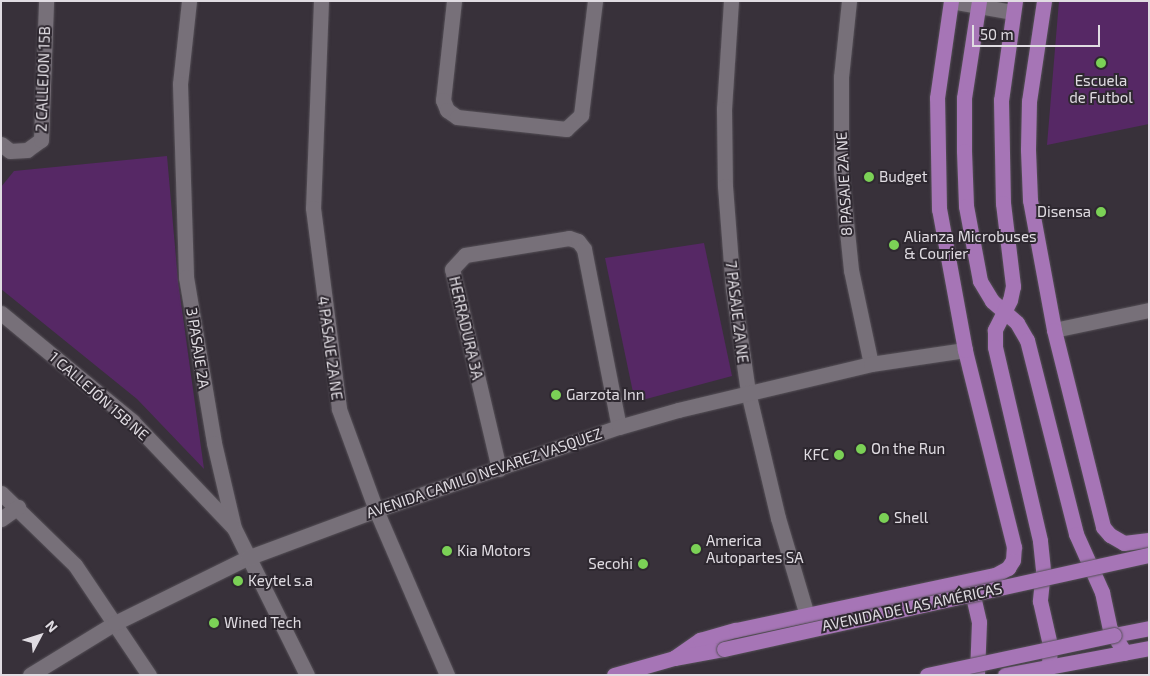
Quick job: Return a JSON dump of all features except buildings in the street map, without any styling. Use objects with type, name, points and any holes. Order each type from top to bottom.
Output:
[{"type":"main road","points":[[951,1],[937,98],[936,152],[939,209],[966,350]]},
{"type":"main road","points":[[1044,1],[1028,101],[1028,150],[1030,200],[1054,330],[1103,527],[1110,535],[1124,543],[1149,540]]},
{"type":"main road","points":[[978,4],[964,98],[966,206],[980,281],[992,301],[1017,323],[1028,340],[1076,534],[1102,592],[1110,629],[1125,653]]},
{"type":"main road","points":[[1014,7],[1001,100],[1003,203],[1012,286],[1004,312],[995,330],[995,347],[1040,541],[1043,571],[1040,601],[1050,645],[1049,667]]},
{"type":"main road","name":"AVENIDA DE LAS AMÉRICAS","points":[[674,658],[700,640],[807,614],[995,575],[1008,568],[1013,560],[1014,547],[966,350]]},
{"type":"main road","name":"AVENIDA DE LAS AMÉRICAS","points":[[614,675],[674,658],[724,649],[1149,555]]},
{"type":"main road","points":[[970,580],[979,622],[977,675]]},
{"type":"main road","points":[[927,675],[1149,628]]},
{"type":"main road","points":[[1005,675],[1025,673],[1149,648]]},
{"type":"street","name":"2 CALLEJON 15B","points":[[1,144],[10,151],[27,150],[41,140],[46,1]]},
{"type":"street","name":"3 PASAJE 2A","points":[[189,1],[180,84],[186,277],[214,443],[234,528],[247,558],[306,675]]},
{"type":"street","name":"4 PASAJE 2A NE","points":[[321,1],[313,171],[321,289],[339,409],[376,510],[446,675]]},
{"type":"street","points":[[454,1],[443,100],[447,110],[457,118],[566,129],[581,115],[595,1]]},
{"type":"street","name":"7 PASAJE 2A NE","points":[[731,1],[724,109],[725,186],[732,289],[748,392],[778,518],[807,614]]},
{"type":"street","name":"8 PASAJE 2A NE","points":[[849,1],[841,77],[841,173],[851,270],[871,364]]},
{"type":"street","points":[[951,1],[1014,7]]},
{"type":"street","name":"HERRADURA 3A","points":[[499,469],[452,269],[465,255],[569,238],[578,241],[584,249],[619,427]]},
{"type":"street","points":[[1054,330],[1149,310]]},
{"type":"street","name":"1 CALLEJÓN 15B NE","points":[[1,313],[132,421],[234,528]]},
{"type":"street","name":"AVENIDA CAMILO NEVAREZ VASQUEZ","points":[[30,675],[115,623],[247,558],[376,510],[619,427],[748,392],[871,364],[966,350]]},
{"type":"street","points":[[1,493],[18,507],[75,565],[149,675]]},
{"type":"street","points":[[1,519],[18,507]]},
{"type":"shaded area","name":"Escuela de Futbol","points":[[1059,1],[1149,1],[1149,124],[1047,145]]},
{"type":"shaded area","points":[[167,156],[178,281],[204,469],[137,399],[1,289],[1,187],[14,171]]},
{"type":"shaded area","points":[[704,243],[732,376],[635,402],[605,258]]},
{"type":"place","name":"Escuela de Futbol","points":[[1101,63]]},
{"type":"place","name":"Budget","points":[[869,177]]},
{"type":"place","name":"Disensa","points":[[1101,212]]},
{"type":"place","name":"Alianza Microbuses & Courier","points":[[894,245]]},
{"type":"place","name":"Garzota Inn","points":[[556,395]]},
{"type":"place","name":"On the Run","points":[[861,449]]},
{"type":"place","name":"KFC","points":[[839,455]]},
{"type":"place","name":"Shell","points":[[884,518]]},
{"type":"place","name":"America Autopartes SA","points":[[696,549]]},
{"type":"place","name":"Kia Motors","points":[[447,551]]},
{"type":"place","name":"Secohi","points":[[643,564]]},
{"type":"place","name":"Keytel s.a","points":[[238,581]]},
{"type":"place","name":"Wined Tech","points":[[214,623]]}]
